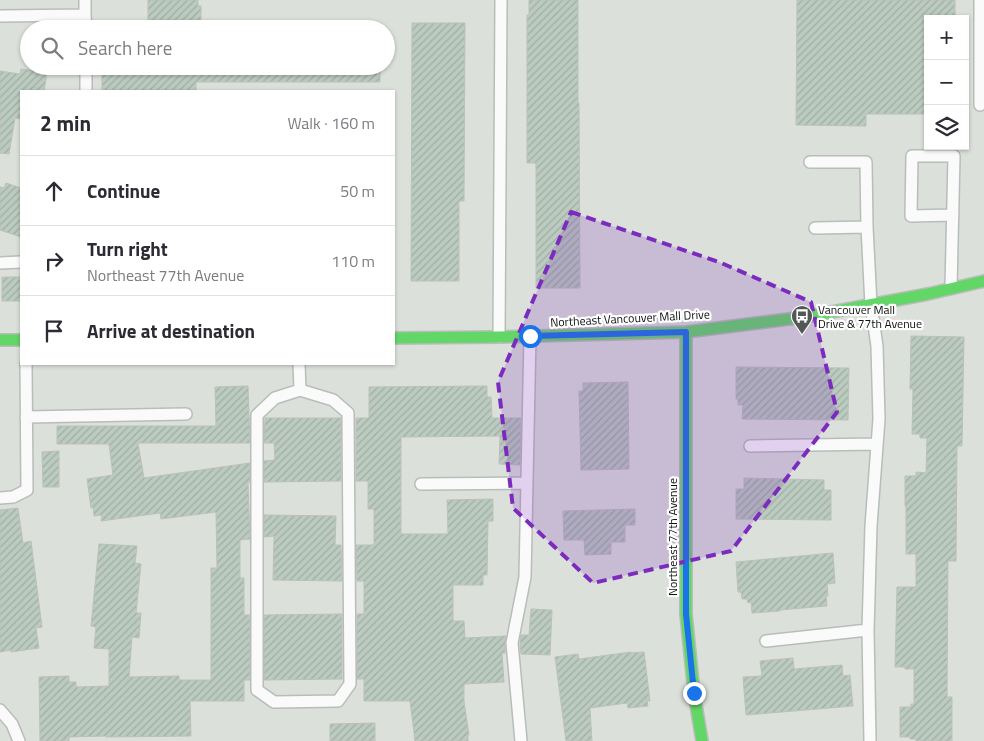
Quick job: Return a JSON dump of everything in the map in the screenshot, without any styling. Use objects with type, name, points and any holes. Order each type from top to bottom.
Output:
[{"type":"main road","name":"Northeast Vancouver Mall Drive","points":[[395,338],[686,332],[805,317],[928,294],[984,281]]},
{"type":"main road","name":"Northeast 77th Avenue","points":[[686,332],[686,614],[694,693],[702,741]]},
{"type":"main road","points":[[0,340],[20,340]]},
{"type":"lane","points":[[85,0],[85,20]]},
{"type":"lane","points":[[499,337],[501,0]]},
{"type":"lane","points":[[980,0],[980,105]]},
{"type":"lane","points":[[0,16],[85,15]]},
{"type":"lane","points":[[86,75],[86,90]]},
{"type":"lane","points":[[952,288],[954,156],[912,156],[911,216],[953,215]]},
{"type":"lane","points":[[810,162],[866,162],[867,227],[871,305],[877,346],[879,419],[871,526],[868,630],[870,741]]},
{"type":"lane","points":[[815,228],[867,227]]},
{"type":"lane","points":[[0,263],[20,262]]},
{"type":"lane","points":[[521,741],[512,643],[525,577],[530,336]]},
{"type":"lane","points":[[0,498],[12,497],[27,490],[26,365]]},
{"type":"lane","points":[[299,365],[300,390]]},
{"type":"lane","points":[[300,390],[333,400],[348,413],[350,684],[338,701],[274,702],[257,690],[257,415],[275,398],[300,390]]},
{"type":"lane","points":[[26,417],[186,414]]},
{"type":"lane","points":[[750,446],[877,444]]},
{"type":"lane","points":[[421,484],[527,483]]},
{"type":"lane","points":[[766,641],[868,630]]},
{"type":"lane","points":[[0,710],[12,724],[19,741]]},
{"type":"highlighted area","points":[[571,212],[719,262],[811,302],[837,412],[731,551],[593,583],[513,508],[498,382]]},
{"type":"building","points":[[148,0],[198,0],[198,6],[201,6],[201,20],[148,20]]},
{"type":"building","points":[[529,0],[578,0],[580,288],[536,288],[536,163],[527,163],[527,15],[529,15]]},
{"type":"building","points":[[797,0],[955,0],[955,15],[924,15],[924,114],[866,114],[866,126],[796,125]]},
{"type":"building","points":[[412,23],[465,23],[464,201],[459,201],[459,281],[411,281]]},
{"type":"building","points":[[0,71],[20,75],[47,75],[44,90],[20,90],[20,119],[15,118],[9,154],[0,153]]},
{"type":"building","points":[[102,75],[380,75],[380,82],[196,82],[196,90],[102,90]]},
{"type":"building","points":[[6,183],[20,188],[20,237],[0,230],[0,187],[4,188]]},
{"type":"building","points":[[2,277],[20,277],[20,301],[2,301]]},
{"type":"building","points":[[911,336],[964,337],[962,446],[957,446],[956,561],[948,561],[947,697],[952,697],[952,741],[916,741],[916,739],[910,739],[910,737],[900,737],[900,707],[911,707],[911,704],[914,704],[914,669],[895,667],[897,587],[916,587],[916,554],[906,554],[905,476],[916,476],[916,472],[926,473],[927,438],[920,438],[920,434],[912,434],[913,389],[910,389]]},
{"type":"building","points":[[736,367],[849,368],[848,420],[742,419],[743,405],[738,405],[738,399],[736,399]]},
{"type":"building","points":[[628,382],[629,469],[581,470],[579,391],[583,391],[583,383]]},
{"type":"building","points":[[248,386],[250,443],[138,443],[144,478],[250,463],[250,482],[248,482],[250,539],[240,540],[240,578],[244,578],[244,615],[250,615],[250,680],[244,680],[244,701],[190,701],[191,736],[69,737],[69,741],[40,741],[39,677],[69,676],[69,682],[76,682],[76,687],[109,686],[109,649],[94,648],[96,627],[91,626],[99,544],[137,546],[135,563],[141,564],[136,613],[141,613],[139,638],[132,637],[129,677],[179,676],[179,680],[211,680],[211,568],[217,568],[216,512],[161,519],[160,513],[101,521],[102,515],[94,516],[93,507],[91,508],[87,479],[113,475],[109,444],[57,444],[57,426],[216,426],[215,387]]},
{"type":"building","points":[[487,386],[487,397],[491,397],[492,418],[521,418],[520,465],[499,464],[500,436],[401,437],[401,534],[448,534],[447,500],[493,499],[493,521],[488,521],[487,575],[483,575],[483,585],[453,585],[453,621],[464,621],[465,638],[506,636],[505,653],[502,653],[504,682],[464,684],[468,741],[415,741],[410,701],[364,701],[364,679],[357,679],[357,614],[364,614],[364,581],[357,581],[356,545],[374,545],[374,509],[368,509],[368,481],[356,481],[356,418],[369,418],[369,387]]},
{"type":"building","points":[[265,418],[341,418],[341,481],[264,482],[264,461],[275,460],[274,443],[264,443]]},
{"type":"building","points":[[59,451],[59,487],[43,487],[42,452]]},
{"type":"building","points":[[744,478],[824,480],[824,490],[831,490],[831,520],[736,519],[736,489],[744,489]]},
{"type":"building","points":[[18,508],[23,543],[31,541],[42,627],[36,628],[39,648],[0,652],[0,510]]},
{"type":"building","points":[[635,509],[635,525],[625,525],[625,542],[611,542],[611,554],[585,555],[584,540],[564,540],[563,511]]},
{"type":"building","points":[[264,515],[336,516],[335,545],[341,545],[342,581],[273,580],[274,536],[264,537]]},
{"type":"building","points":[[833,553],[835,583],[827,584],[827,606],[752,613],[751,602],[748,603],[747,599],[742,599],[741,592],[738,592],[736,562]]},
{"type":"building","points":[[531,609],[552,610],[550,655],[521,654],[521,635],[529,635]]},
{"type":"building","points":[[342,614],[342,679],[264,680],[264,615]]},
{"type":"building","points":[[644,652],[650,701],[647,701],[648,706],[628,708],[627,703],[590,708],[592,741],[566,741],[555,657],[578,654],[579,659]]},
{"type":"building","points":[[793,658],[794,669],[842,665],[843,676],[850,675],[853,706],[746,715],[743,677],[762,676],[760,661]]},
{"type":"building","points":[[375,723],[375,741],[330,741],[330,724]]},
{"type":"traffic: fast","points":[[395,338],[686,332],[805,317],[928,294],[984,281]]},
{"type":"traffic: fast","points":[[686,332],[686,614],[694,693],[702,741]]},
{"type":"traffic: fast","points":[[0,340],[20,340]]},
{"type":"place","name":"Vancouver Mall Drive & 77th Avenue","points":[[802,335]]},
{"type":"route","points":[[530,336],[686,332],[686,614],[694,693]]}]
